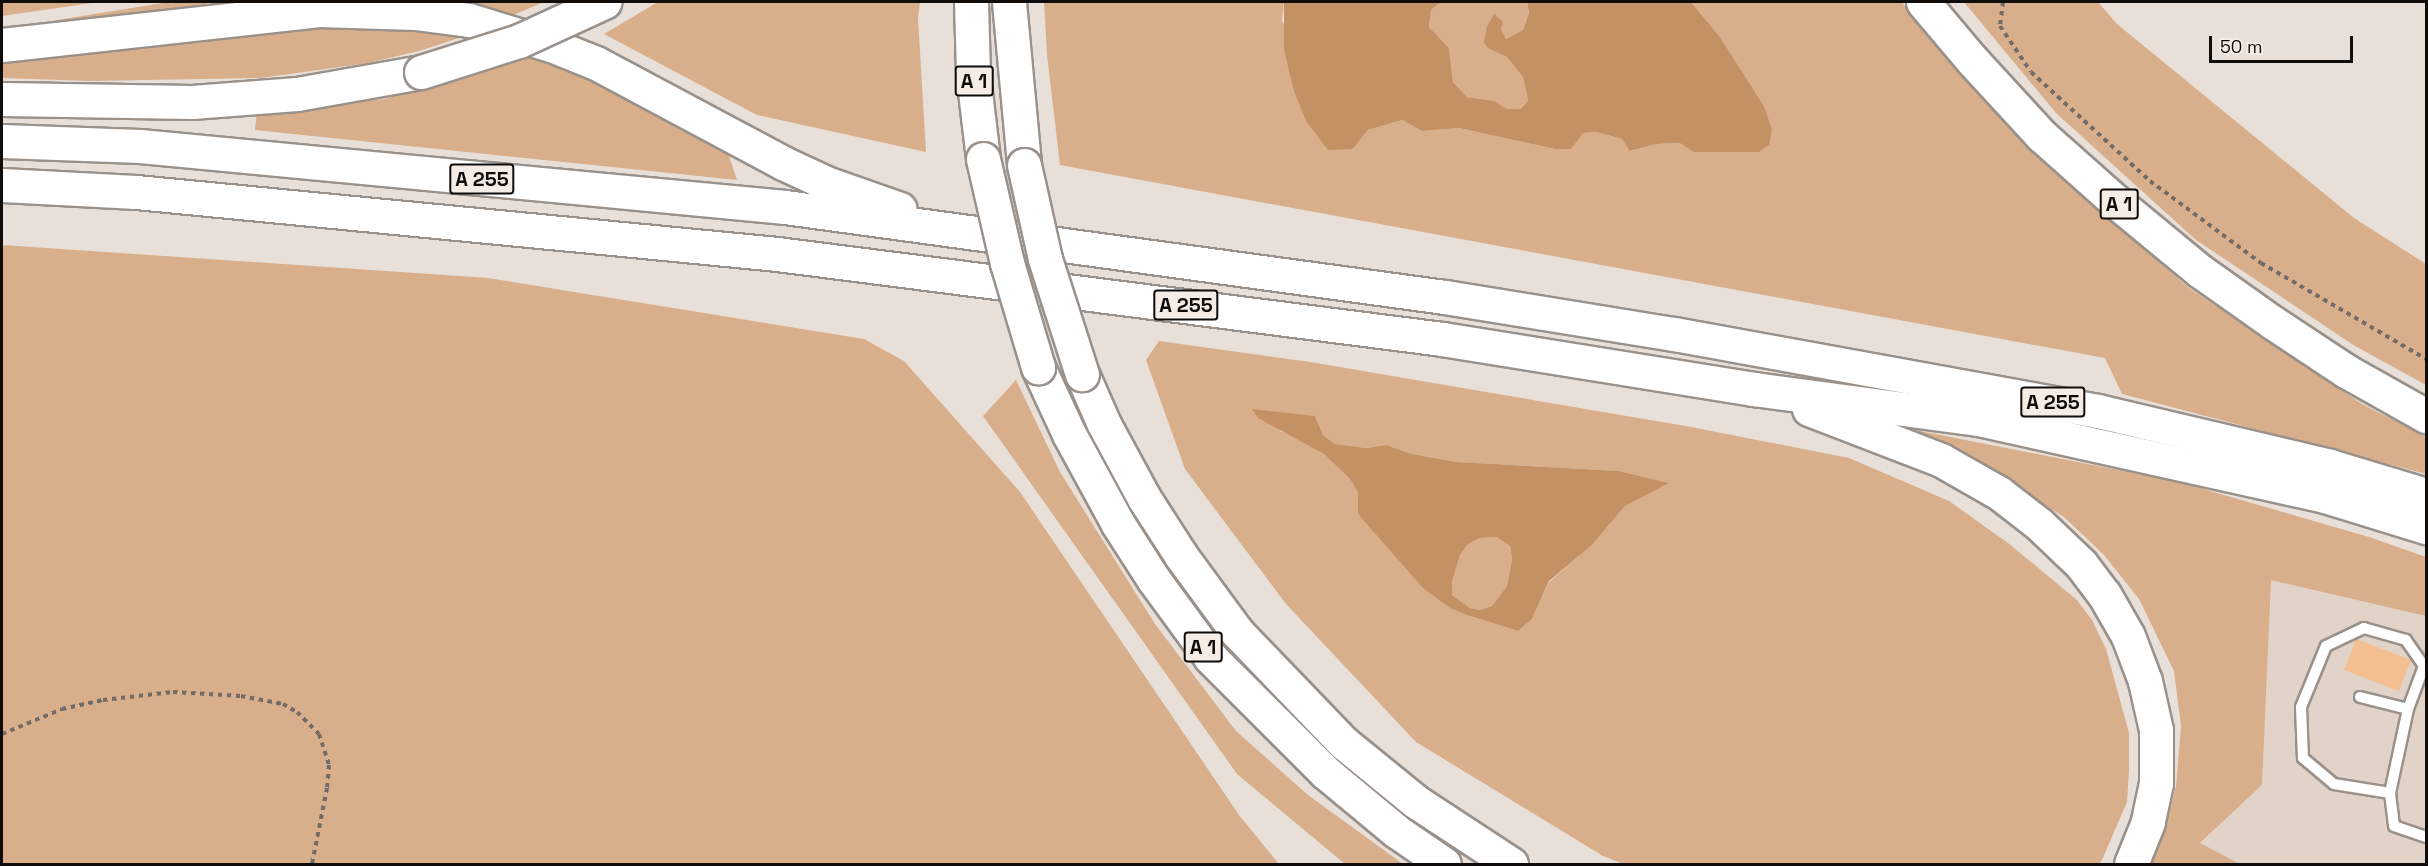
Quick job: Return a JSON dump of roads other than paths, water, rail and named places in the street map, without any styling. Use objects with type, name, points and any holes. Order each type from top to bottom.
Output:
[{"type":"highway","points":[[136,28],[267,2]]},
{"type":"highway","points":[[2,99],[192,102],[297,94],[422,72],[519,40],[604,2]]},
{"type":"highway","name":"A 1","points":[[971,2],[974,75],[983,159],[1006,263],[1038,367],[1069,434],[1113,517],[1154,580],[1211,658],[1325,772],[1396,831],[1444,864]]},
{"type":"highway","points":[[1009,2],[1024,165],[1045,259],[1082,374],[1104,424],[1144,498],[1182,557],[1237,632],[1298,699],[1344,743],[1414,801],[1511,864]]},
{"type":"highway","name":"A 1","points":[[1923,2],[1972,60],[2042,136],[2200,271],[2271,322],[2346,370],[2427,416]]},
{"type":"highway","points":[[2,45],[136,28],[319,10],[415,13],[469,21],[551,45],[596,63],[783,164],[826,183],[961,230]]},
{"type":"highway","name":"A 255","points":[[2,141],[140,146],[785,207],[1445,297],[1674,334],[1983,388],[2098,411],[2330,466],[2427,495]]},
{"type":"highway","name":"A 255","points":[[2,185],[136,192],[777,254],[1442,339],[1754,389],[2012,426],[2325,496],[2427,526]]},
{"type":"highway","points":[[1754,389],[1941,460],[1999,493],[2039,524],[2087,572],[2104,594],[2128,636],[2145,681],[2156,730],[2156,783],[2148,822],[2131,864]]},
{"type":"lane","points":[[2390,793],[2334,784],[2303,758],[2301,707],[2326,646],[2364,628],[2406,640],[2424,666],[2408,709],[2390,793],[2394,826],[2427,837]]},
{"type":"lane","points":[[2360,697],[2408,709]]}]
